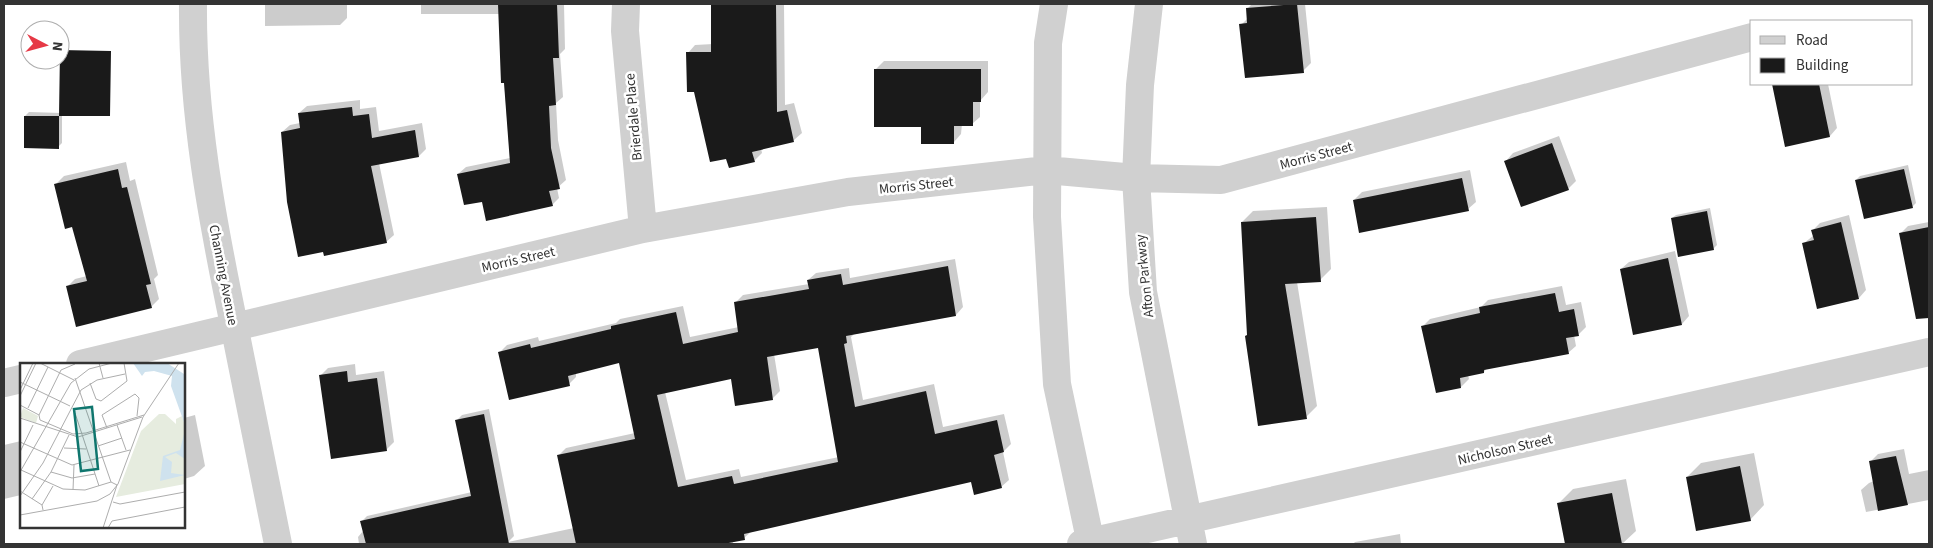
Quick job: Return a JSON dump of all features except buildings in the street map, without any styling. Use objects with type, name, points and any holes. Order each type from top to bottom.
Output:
[{"type":"street","name":"Channing Avenue","points":[[193,4],[193,50],[203,162],[217,245],[278,544]]},
{"type":"street","name":"Brierdale Place","points":[[626,4],[625,31],[644,230]]},
{"type":"street","points":[[1054,4],[1048,43],[1046,217],[1057,384],[1088,544]]},
{"type":"street","name":"Afton Parkway","points":[[1149,4],[1140,85],[1136,178],[1143,292],[1190,533]]},
{"type":"street","name":"Morris Street","points":[[84,363],[644,230],[848,192],[1046,170],[1136,178],[1221,180],[1750,38]]},
{"type":"street","name":"Nicholson Street","points":[[1088,544],[1190,533],[1929,352]]},
{"type":"street","points":[[4,383],[20,379]]}]
